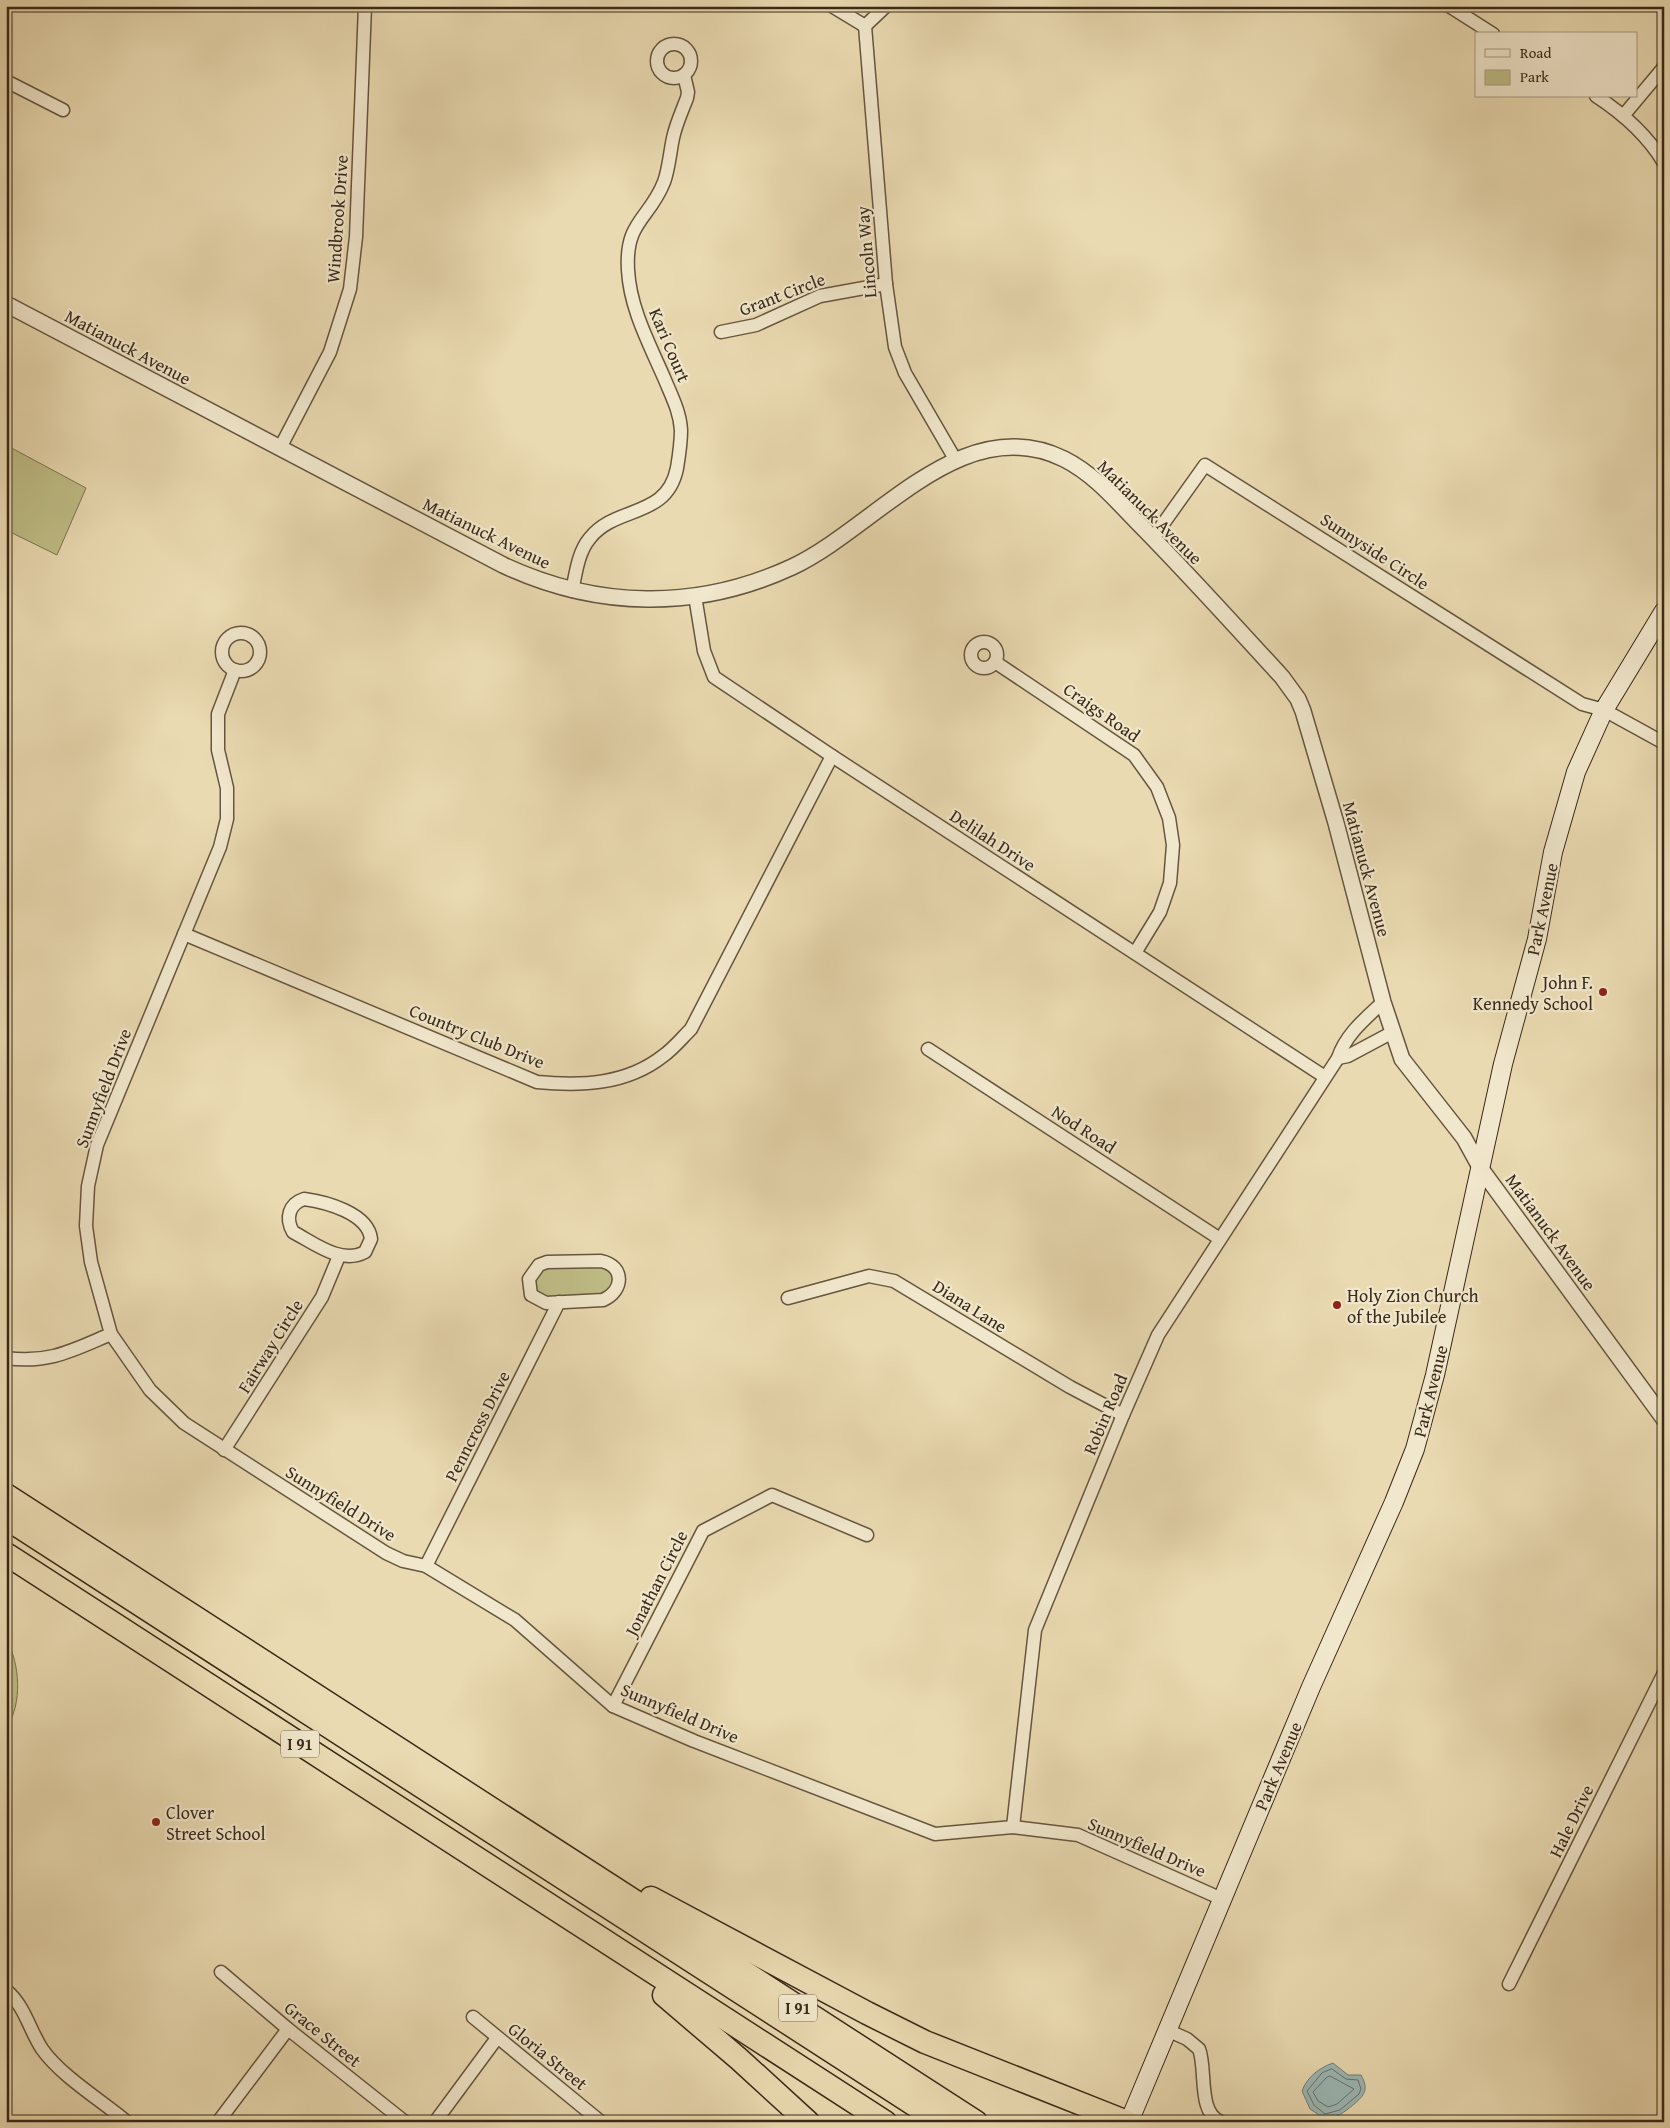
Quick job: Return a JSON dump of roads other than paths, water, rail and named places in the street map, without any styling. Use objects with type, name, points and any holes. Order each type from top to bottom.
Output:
[{"type":"highway","name":"I 91","points":[[6,1495],[976,2122]]},
{"type":"highway","points":[[6,1518],[941,2122]]},
{"type":"highway","points":[[6,1530],[921,2122]]},
{"type":"highway","name":"I 91","points":[[6,1554],[885,2122]]},
{"type":"highway","points":[[620,1893],[642,1895],[660,1901],[867,2013],[925,2042],[994,2071],[1128,2122]]},
{"type":"highway","points":[[594,1934],[620,1964],[664,1995],[705,2029],[808,2122]]},
{"type":"main road","name":"Park Avenue","points":[[1128,2122],[1314,1679],[1394,1502],[1415,1448],[1435,1375],[1503,1064],[1538,939],[1553,852],[1576,772],[1604,710],[1664,611]]},
{"type":"street","name":"Windbrook Drive","points":[[280,448],[330,352],[350,289],[356,237],[365,6]]},
{"type":"street","points":[[832,6],[865,26],[886,6]]},
{"type":"street","points":[[1449,6],[1490,32]]},
{"type":"street","name":"Lincoln Way","points":[[865,26],[891,325],[900,361],[955,459]]},
{"type":"street","points":[[1624,116],[1664,67]]},
{"type":"street","name":"Kari Court","points":[[572,590],[580,555],[589,538],[607,523],[642,510],[657,501],[669,488],[676,470],[681,436],[678,414],[636,310],[630,289],[628,259],[631,234],[659,193],[666,175],[673,137],[688,92],[684,75]]},
{"type":"street","points":[[6,80],[63,110]]},
{"type":"street","points":[[1599,98],[1624,116],[1644,137],[1664,163]]},
{"type":"street","name":"Grant Circle","points":[[721,332],[756,325],[820,296],[886,284]]},
{"type":"street","name":"Matianuck Avenue","points":[[6,304],[503,565],[529,577],[572,590],[628,599],[695,596],[749,583],[799,563],[833,544],[930,474],[955,459],[978,451],[1003,448],[1035,450],[1057,456],[1091,477],[1152,538],[1282,677],[1298,698],[1336,824],[1383,1002],[1402,1059],[1464,1138],[1481,1169],[1664,1419]]},
{"type":"street","name":"Sunnyside Circle","points":[[1152,538],[1206,465],[1582,704],[1604,710]]},
{"type":"street","name":"Delilah Drive","points":[[695,596],[704,651],[714,677],[1325,1077]]},
{"type":"street","name":"Craigs Road","points":[[996,662],[1134,755],[1157,787],[1169,818],[1173,845],[1170,883],[1160,912],[1135,953]]},
{"type":"street","name":"Sunnyfield Drive","points":[[235,670],[218,714],[218,750],[227,788],[228,818],[220,847],[97,1145],[88,1186],[86,1226],[91,1262],[111,1334],[150,1390],[184,1423],[386,1553],[403,1561],[426,1566],[514,1620],[613,1706],[694,1741],[935,1834],[1014,1827],[1078,1835],[1222,1899]]},
{"type":"street","points":[[1604,710],[1664,743]]},
{"type":"street","name":"Country Club Drive","points":[[184,934],[537,1082],[569,1085],[596,1084],[631,1074],[662,1057],[691,1029],[832,756]]},
{"type":"street","name":"Robin Road","points":[[1014,1827],[1036,1630],[1123,1415],[1158,1335],[1338,1058],[1342,1047],[1353,1031],[1383,1002]]},
{"type":"street","points":[[1338,1058],[1348,1056],[1393,1032]]},
{"type":"street","name":"Nod Road","points":[[928,1049],[1220,1239]]},
{"type":"street","points":[[304,1199],[313,1200],[351,1214],[366,1224],[371,1239],[365,1252],[351,1257],[339,1256],[293,1232],[288,1219],[292,1206],[297,1201],[304,1199]]},
{"type":"street","name":"Fairway Circle","points":[[224,1450],[322,1298],[339,1256]]},
{"type":"street","points":[[601,1261],[608,1262],[618,1271],[620,1279],[618,1288],[612,1296],[604,1300],[559,1302],[546,1303],[531,1295],[529,1279],[538,1265],[547,1262],[601,1261]]},
{"type":"street","name":"Diana Lane","points":[[788,1298],[869,1276],[894,1280],[1070,1387],[1123,1415]]},
{"type":"street","name":"Penncross Drive","points":[[426,1566],[559,1302]]},
{"type":"street","points":[[6,1358],[37,1360],[54,1357],[111,1334]]},
{"type":"street","name":"Jonathan Circle","points":[[613,1706],[703,1531],[772,1495],[868,1535]]},
{"type":"street","name":"Hale Drive","points":[[1509,1984],[1664,1674]]},
{"type":"street","name":"Grace Street","points":[[221,1972],[288,2029],[404,2122]]},
{"type":"street","points":[[6,1990],[17,1999],[42,2049],[59,2067],[127,2122]]},
{"type":"street","name":"Gloria Street","points":[[473,2017],[601,2122]]},
{"type":"street","points":[[218,2122],[288,2029]]},
{"type":"street","points":[[1167,2030],[1188,2039],[1200,2049],[1207,2107],[1212,2118],[1221,2122]]},
{"type":"street","points":[[435,2122],[497,2038]]},
{"type":"water","points":[[1333,2063],[1348,2075],[1361,2075],[1365,2084],[1365,2092],[1349,2108],[1337,2116],[1325,2119],[1310,2109],[1302,2091],[1307,2081],[1314,2074]]},
{"type":"place","name":"John F. Kennedy School","points":[[1603,992]]},
{"type":"place","name":"Holy Zion Church of the Jubilee","points":[[1337,1305]]},
{"type":"place","name":"Clover Street School","points":[[156,1822]]}]
